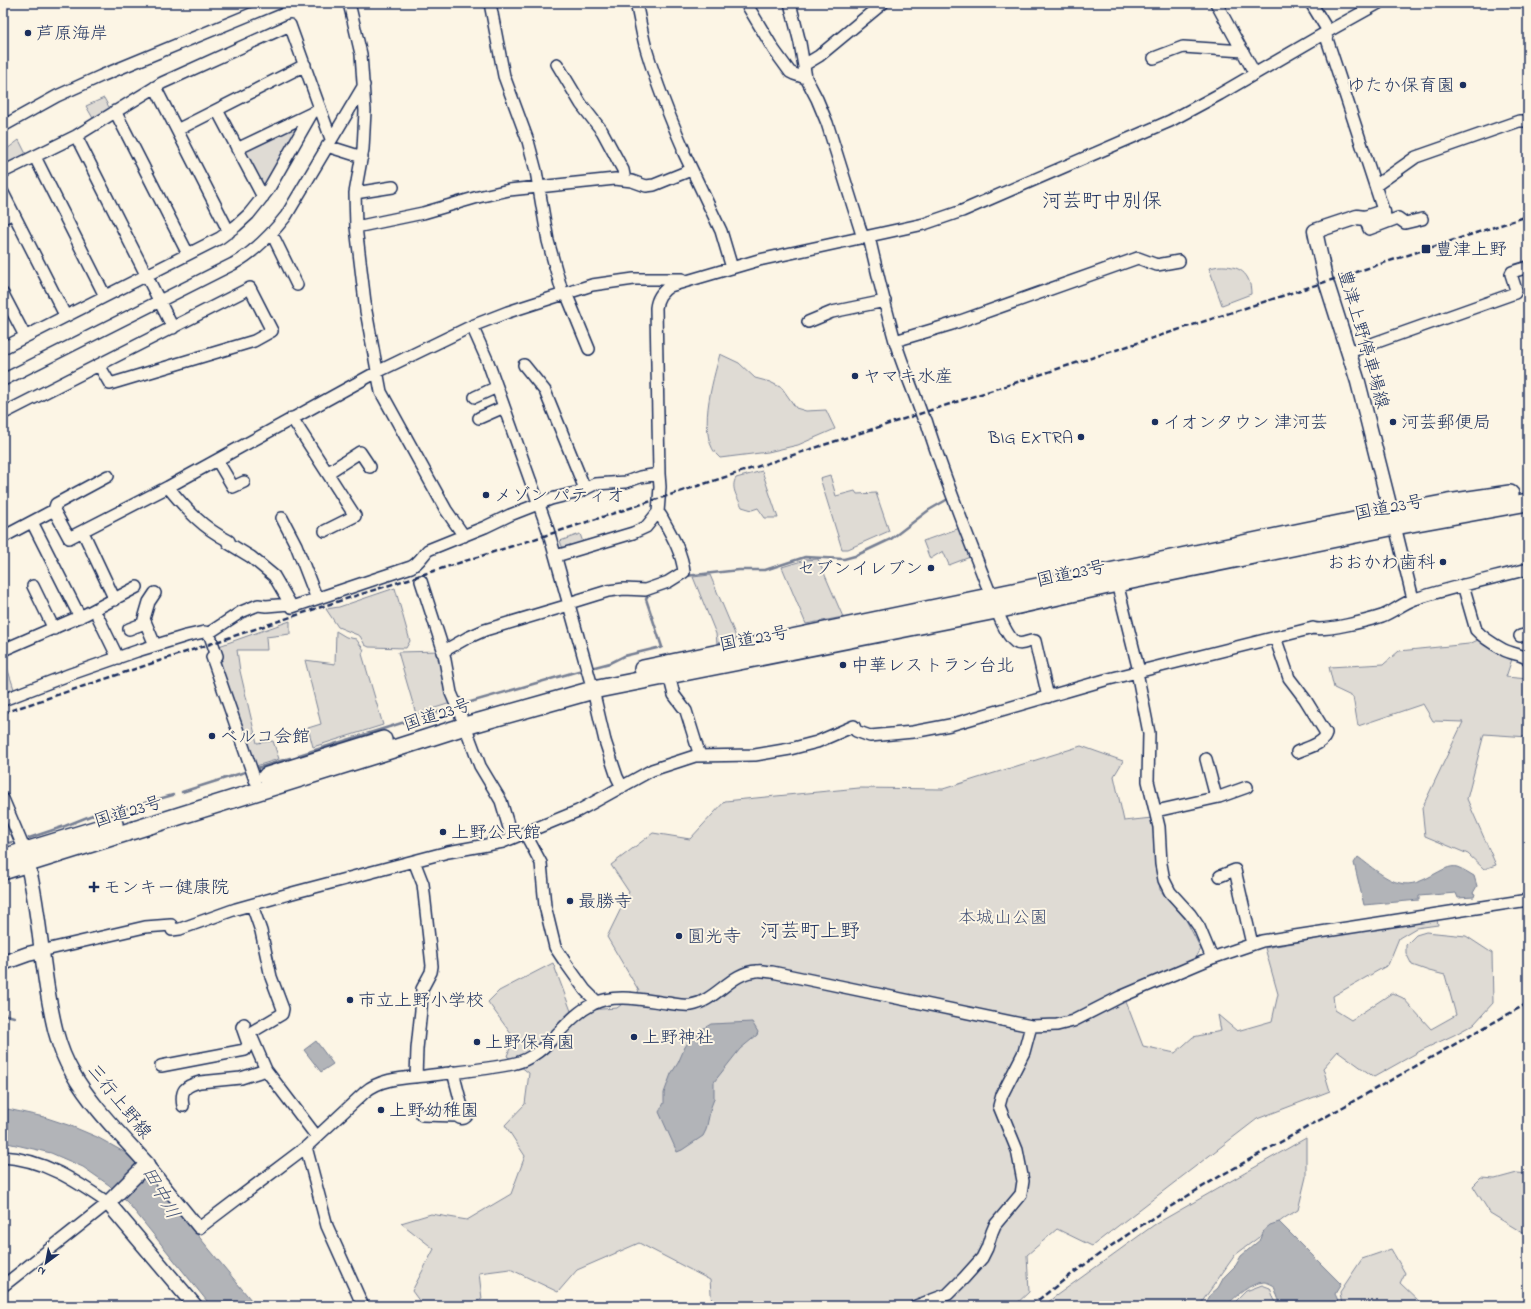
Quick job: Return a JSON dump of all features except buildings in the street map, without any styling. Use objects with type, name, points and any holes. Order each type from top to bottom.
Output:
[{"type":"highway","name":"国道23号","points":[[3,871],[26,857],[255,780],[592,685],[708,654],[994,603],[1117,583],[1394,520],[1448,503],[1528,491]]},
{"type":"highway","name":"国道23号","points":[[592,685],[669,675],[1354,521],[1394,520],[1528,502]]},
{"type":"highway","name":"国道23号","points":[[3,858],[26,857],[387,752],[463,721]]},
{"type":"main road","name":"豊津上野停車場線","points":[[1385,217],[1357,217],[1315,231],[1325,278],[1358,382],[1394,520]]},
{"type":"main road","name":"三行上野線","points":[[26,857],[32,882],[52,1018],[57,1037],[67,1062],[82,1088],[145,1166],[111,1201]]},
{"type":"main road","points":[[3,963],[41,951]]},
{"type":"main road","points":[[111,1201],[195,1306]]},
{"type":"street","points":[[3,126],[57,96],[101,76],[278,3]]},
{"type":"street","points":[[350,3],[360,54],[364,85],[365,111],[362,157],[356,193],[356,227],[366,311],[380,392],[446,510],[464,536]]},
{"type":"street","points":[[490,3],[504,76],[528,141],[540,188],[548,241],[565,294],[589,349]]},
{"type":"street","points":[[636,3],[648,55],[658,86],[691,170],[722,231],[732,268]]},
{"type":"street","points":[[746,3],[774,50],[790,72],[806,78]]},
{"type":"street","points":[[790,3],[800,43],[806,78],[827,123],[866,237],[895,341],[907,376],[923,418],[926,420],[964,527],[994,603],[1014,641],[1020,644],[1032,640],[1035,641],[1048,697]]},
{"type":"street","points":[[804,65],[819,56],[883,3]]},
{"type":"street","points":[[1216,3],[1255,74]]},
{"type":"street","points":[[1311,3],[1326,32],[1385,217],[1398,218],[1405,223],[1422,219]]},
{"type":"street","points":[[556,556],[633,533],[646,527],[658,512],[660,487],[656,302],[662,291],[670,286],[689,279],[794,252],[924,224],[962,211],[1164,124],[1201,105],[1379,3]]},
{"type":"street","points":[[3,172],[76,136],[155,87],[290,25],[305,65],[316,110],[329,143],[362,157]]},
{"type":"street","points":[[1154,58],[1184,47],[1243,51]]},
{"type":"street","points":[[557,64],[581,104],[602,131],[622,170],[625,180]]},
{"type":"street","points":[[177,130],[305,65]]},
{"type":"street","points":[[3,380],[241,260],[255,250],[286,216],[364,85]]},
{"type":"street","points":[[155,87],[229,232]]},
{"type":"street","points":[[217,110],[262,197]]},
{"type":"street","points":[[238,149],[316,110]]},
{"type":"street","points":[[3,348],[229,232],[250,214],[316,110]]},
{"type":"street","points":[[116,111],[188,254]]},
{"type":"street","points":[[1375,186],[1416,156],[1519,121],[1528,120]]},
{"type":"street","points":[[76,136],[173,328]]},
{"type":"street","points":[[35,157],[106,296]]},
{"type":"street","points":[[356,227],[445,207],[493,193],[509,190],[616,179],[632,181],[646,186],[659,183],[691,170]]},
{"type":"street","points":[[356,193],[393,187]]},
{"type":"street","points":[[3,193],[8,215],[65,315]]},
{"type":"street","points":[[270,235],[275,240],[297,285]]},
{"type":"street","points":[[895,341],[958,322],[1138,258],[1157,265],[1179,261]]},
{"type":"street","points":[[1349,352],[1515,293],[1516,290],[1511,274],[1512,272],[1528,267]]},
{"type":"street","points":[[54,510],[69,538],[168,487],[377,372],[472,326],[515,310],[592,285],[607,282],[661,278],[689,279]]},
{"type":"street","points":[[3,407],[6,412],[250,288],[272,331],[254,341],[110,384],[99,365]]},
{"type":"street","points":[[3,294],[25,336]]},
{"type":"street","points":[[808,322],[832,312],[885,301]]},
{"type":"street","points":[[472,326],[497,387],[539,503],[556,556],[592,685],[609,755],[617,778],[622,787]]},
{"type":"street","points":[[524,365],[545,391],[586,489]]},
{"type":"street","points":[[475,397],[497,387]]},
{"type":"street","points":[[479,418],[504,407]]},
{"type":"street","points":[[292,418],[355,516],[324,531]]},
{"type":"street","points":[[327,471],[332,470],[360,452],[370,467]]},
{"type":"street","points":[[217,460],[233,487],[244,482]]},
{"type":"street","points":[[3,700],[155,645],[204,632],[209,633],[241,612],[258,605],[266,606],[290,604],[292,607],[411,567],[417,564],[428,550],[539,503],[586,489],[595,484],[626,482],[640,477],[659,474]]},
{"type":"street","points":[[3,538],[54,510],[56,504],[108,476]]},
{"type":"street","points":[[168,487],[192,514],[208,529],[229,541],[228,543],[251,557],[274,576],[290,604]]},
{"type":"street","points":[[442,652],[485,630],[608,591],[624,589],[645,590],[668,582],[684,572],[682,559],[676,543],[658,512]]},
{"type":"street","points":[[282,518],[296,545],[315,594],[319,598]]},
{"type":"street","points":[[1394,520],[1413,599]]},
{"type":"street","points":[[32,522],[80,617]]},
{"type":"street","points":[[83,532],[115,600]]},
{"type":"street","points":[[41,951],[145,927],[171,925],[172,930],[180,929],[296,892],[414,861],[461,850],[492,845],[578,811],[652,770],[695,756],[755,755],[790,750],[816,742],[854,726],[856,731],[867,736],[913,732],[950,725],[1138,672],[1275,637],[1313,628],[1318,630],[1337,627],[1382,616],[1413,599],[1528,569]]},
{"type":"street","points":[[421,581],[443,649],[442,652],[451,693],[480,766],[501,801],[512,838]]},
{"type":"street","points":[[1117,583],[1138,672],[1149,733],[1149,788],[1156,811],[1159,829],[1161,864],[1165,884],[1199,927],[1212,958]]},
{"type":"street","points":[[1463,585],[1476,630],[1479,634],[1505,650],[1528,659]]},
{"type":"street","points":[[32,586],[54,629]]},
{"type":"street","points":[[3,650],[80,617],[115,600],[137,587]]},
{"type":"street","points":[[155,593],[147,607],[144,618],[155,645]]},
{"type":"street","points":[[98,617],[118,658]]},
{"type":"street","points":[[129,629],[145,623]]},
{"type":"street","points":[[209,633],[217,656],[212,657],[255,780]]},
{"type":"street","points":[[1275,637],[1289,678],[1305,699],[1326,733],[1325,738],[1321,741],[1297,752]]},
{"type":"street","points":[[669,675],[674,695],[686,711],[700,756]]},
{"type":"street","points":[[1206,759],[1216,797]]},
{"type":"street","points":[[1156,811],[1216,797],[1247,787]]},
{"type":"street","points":[[3,799],[26,857]]},
{"type":"street","points":[[525,833],[540,863],[545,906],[555,947],[585,990],[597,1002]]},
{"type":"street","points":[[414,861],[423,884],[432,966],[431,972],[422,989],[422,1010],[417,1049],[416,1077]]},
{"type":"street","points":[[1220,876],[1235,870],[1252,944]]},
{"type":"street","points":[[145,1166],[199,1228],[306,1147],[369,1088],[387,1081],[523,1062],[539,1052],[580,1011],[597,1002],[607,999],[627,998],[691,1005],[705,1000],[738,977],[757,971],[787,975],[1031,1026],[1057,1025],[1073,1021],[1120,997],[1212,958],[1262,941],[1528,900]]},
{"type":"street","points":[[252,905],[262,931],[271,977],[283,1009],[282,1014],[250,1033],[266,1070],[317,1137]]},
{"type":"street","points":[[161,1066],[245,1050],[248,1044],[242,1027],[244,1024]]},
{"type":"street","points":[[916,1306],[948,1294],[960,1284],[982,1258],[996,1225],[1020,1194],[1023,1181],[1017,1150],[999,1106],[1002,1096],[1024,1052],[1031,1026]]},
{"type":"street","points":[[183,1106],[183,1092],[186,1088],[194,1084],[248,1077],[266,1070]]},
{"type":"street","points":[[422,1114],[463,1116],[453,1072]]},
{"type":"street","points":[[306,1147],[327,1226],[363,1306]]},
{"type":"street","points":[[3,1157],[35,1163],[58,1172],[111,1201],[3,1286]]},
{"type":"green space","points":[[104,98],[110,109],[94,120],[86,106]]},
{"type":"green space","points":[[294,125],[299,130],[265,186],[260,186],[244,155],[246,149]]},
{"type":"green space","points":[[19,140],[27,156],[3,169],[3,152]]},
{"type":"green space","points":[[1219,266],[1232,267],[1242,272],[1249,281],[1251,294],[1222,305],[1209,268]]},
{"type":"green space","points":[[720,354],[739,363],[755,378],[770,382],[782,388],[796,408],[806,411],[826,410],[835,429],[798,445],[768,452],[720,458],[713,449],[708,437],[707,423],[710,393]]},
{"type":"green space","points":[[762,471],[778,518],[765,518],[758,508],[752,510],[742,507],[735,493],[734,482],[736,478]]},
{"type":"green space","points":[[830,475],[836,496],[855,491],[857,494],[876,493],[889,531],[848,549],[842,549],[820,478]]},
{"type":"green space","points":[[960,528],[970,557],[949,565],[943,551],[930,559],[923,541]]},
{"type":"green space","points":[[580,534],[584,545],[564,552],[560,541]]},
{"type":"green space","points":[[818,559],[843,617],[806,624],[782,567],[805,560]]},
{"type":"green space","points":[[710,575],[737,639],[717,643],[716,634],[693,577]]},
{"type":"green space","points":[[395,588],[410,641],[406,648],[369,647],[365,645],[360,636],[338,627],[326,609],[339,607]]},
{"type":"green space","points":[[290,621],[290,634],[266,637],[267,650],[237,650],[240,671],[257,743],[273,741],[279,759],[256,766],[254,764],[218,656],[219,646]]},
{"type":"green space","points":[[336,631],[346,637],[356,639],[364,650],[362,654],[383,725],[313,747],[308,728],[321,724],[305,660],[335,664]]},
{"type":"green space","points":[[1478,640],[1512,659],[1506,677],[1528,679],[1528,737],[1484,734],[1467,799],[1496,865],[1484,869],[1468,854],[1425,836],[1422,808],[1463,722],[1433,721],[1423,704],[1358,726],[1353,697],[1334,688],[1329,667],[1384,664],[1399,651],[1469,644]]},
{"type":"green space","points":[[441,651],[454,702],[416,714],[398,652]]},
{"type":"green space","points":[[3,655],[15,692],[3,697]]},
{"type":"green space","name":"本城山公園","points":[[1081,746],[1123,761],[1114,776],[1124,821],[1152,818],[1160,890],[1186,920],[1201,949],[1195,959],[1123,994],[1143,1046],[1175,1053],[1193,1037],[1221,1031],[1218,1015],[1237,1031],[1272,1021],[1278,994],[1265,948],[1437,919],[1438,925],[1416,928],[1399,938],[1388,965],[1333,996],[1335,1010],[1351,1020],[1392,993],[1403,998],[1431,1029],[1456,1015],[1445,975],[1412,965],[1406,953],[1406,945],[1416,935],[1426,932],[1466,936],[1492,953],[1493,1003],[1474,1024],[1422,1050],[1374,1077],[1338,1051],[1323,1068],[1330,1091],[1257,1119],[1092,1246],[1057,1229],[1027,1255],[1029,1292],[1014,1306],[712,1306],[710,1280],[639,1243],[577,1270],[558,1292],[510,1269],[479,1273],[482,1299],[464,1306],[423,1306],[412,1291],[434,1249],[401,1223],[431,1214],[467,1220],[511,1194],[525,1156],[505,1125],[525,1104],[529,1073],[507,1056],[514,1038],[488,1002],[499,991],[553,963],[571,1011],[617,1008],[639,991],[607,937],[629,892],[611,865],[653,833],[690,839],[725,801],[859,788],[943,789]]},
{"type":"green space","points":[[1306,1138],[1306,1177],[1298,1210],[1286,1217],[1235,1255],[1199,1306],[1044,1306],[1154,1225]]},
{"type":"green space","points":[[1517,1173],[1528,1174],[1528,1235],[1490,1213],[1473,1186],[1481,1178],[1495,1179]]},
{"type":"green space","points":[[1391,1249],[1405,1273],[1400,1283],[1420,1302],[1439,1304],[1439,1306],[1342,1306],[1340,1292],[1362,1259]]},
{"type":"green space","points":[[1262,1285],[1270,1288],[1274,1299],[1279,1306],[1231,1306],[1246,1291]]},
{"type":"water","points":[[1358,857],[1378,872],[1395,882],[1408,884],[1424,880],[1445,869],[1457,867],[1474,876],[1477,886],[1473,893],[1475,894],[1474,897],[1458,898],[1456,893],[1419,896],[1419,900],[1364,905],[1354,863]]},
{"type":"water","points":[[752,1022],[758,1032],[757,1035],[740,1049],[714,1082],[714,1099],[703,1136],[677,1152],[659,1112],[664,1103],[664,1093],[671,1074],[685,1047],[694,1034],[711,1024]]},
{"type":"water","points":[[316,1041],[333,1064],[321,1072],[304,1050]]},
{"type":"water","name":"田中川","points":[[3,1108],[44,1117],[71,1126],[97,1137],[124,1152],[154,1182],[256,1306],[211,1306],[128,1203],[109,1185],[83,1167],[51,1153],[3,1142]]},
{"type":"water","points":[[1279,1222],[1341,1284],[1335,1294],[1338,1306],[1283,1306],[1279,1301],[1273,1285],[1264,1282],[1248,1287],[1226,1306],[1204,1306],[1211,1294],[1218,1288],[1224,1277],[1236,1265],[1241,1256],[1261,1239],[1264,1230],[1270,1225]]},
{"type":"waterway","points":[[686,576],[739,570],[765,570],[805,557],[844,559],[855,556],[891,539],[929,510],[948,499]]},
{"type":"waterway","points":[[649,593],[646,599],[662,647],[660,648]]},
{"type":"waterway","points":[[591,668],[610,663],[624,656],[657,648]]},
{"type":"waterway","points":[[460,705],[582,670]]},
{"type":"waterway","points":[[299,755],[453,707]]},
{"type":"waterway","points":[[257,768],[290,758]]},
{"type":"waterway","points":[[182,792],[248,771]]},
{"type":"waterway","points":[[141,804],[173,795]]},
{"type":"waterway","points":[[29,838],[95,814],[129,808]]},
{"type":"waterway","points":[[3,845],[12,842]]},
{"type":"waterway","points":[[3,1014],[14,1017]]},
{"type":"railway","points":[[3,713],[330,604],[1528,216]]},
{"type":"railway","points":[[1031,1306],[1077,1270],[1148,1221],[1197,1190],[1528,1003]]},
{"type":"place","name":"芦原海岸","points":[[28,33]]},
{"type":"place","name":"ゆたか保育園","points":[[1463,85]]},
{"type":"place","name":"豊津上野","points":[[1426,249]]},
{"type":"place","name":"ヤマキ水産","points":[[855,376]]},
{"type":"place","name":"イオンタウン 津河芸","points":[[1155,422]]},
{"type":"place","name":"河芸郵便局","points":[[1393,422]]},
{"type":"place","name":"BIG EXTRA","points":[[1081,437]]},
{"type":"place","name":"メゾン パティオ","points":[[486,495]]},
{"type":"place","name":"おおかわ歯科","points":[[1443,562]]},
{"type":"place","name":"セブンイレブン","points":[[931,568]]},
{"type":"place","name":"中華レストラン台北","points":[[843,665]]},
{"type":"place","name":"ベルコ会館","points":[[212,736]]},
{"type":"place","name":"上野公民館","points":[[443,832]]},
{"type":"place","name":"モンキー健康院","points":[[94,887]]},
{"type":"place","name":"最勝寺","points":[[570,901]]},
{"type":"place","name":"圓光寺","points":[[679,936]]},
{"type":"place","name":"市立上野小学校","points":[[350,1000]]},
{"type":"place","name":"上野神社","points":[[634,1037]]},
{"type":"place","name":"上野保育園","points":[[477,1042]]},
{"type":"place","name":"上野幼稚園","points":[[381,1110]]},
{"type":"district","name":"河芸町中別保","points":[[1102,200]]},
{"type":"district","name":"河芸町上野","points":[[810,930]]}]
